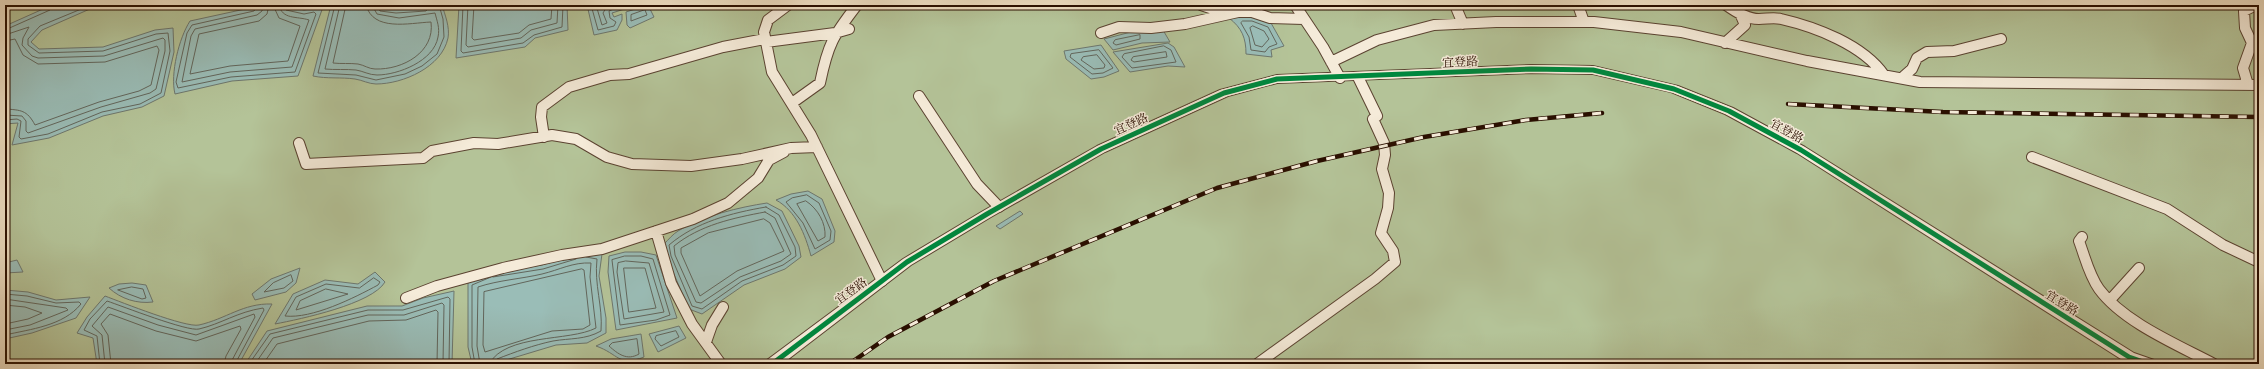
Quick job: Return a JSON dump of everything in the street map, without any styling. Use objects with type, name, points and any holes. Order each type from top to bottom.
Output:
[{"type":"street","points":[[785,5],[768,20],[764,32],[772,72],[792,103],[817,147],[882,281]]},
{"type":"street","points":[[792,103],[820,83],[827,50],[835,33],[857,5]]},
{"type":"street","points":[[1201,5],[1213,9],[1241,7],[1246,12]]},
{"type":"street","points":[[1295,5],[1340,78]]},
{"type":"street","points":[[1455,5],[1464,24]]},
{"type":"street","points":[[1578,5],[1584,22]]},
{"type":"street","points":[[1726,5],[1741,15],[1758,19],[1779,18],[1798,24],[1866,55],[1882,70],[1884,75]]},
{"type":"street","points":[[1725,43],[1745,25],[1741,15],[1733,5]]},
{"type":"street","points":[[2248,85],[2243,68],[2252,43],[2245,28],[2244,11],[2256,5]]},
{"type":"street","points":[[1101,33],[1119,27],[1171,25],[1238,12],[1246,12],[1270,18],[1304,19]]},
{"type":"street","points":[[1331,62],[1377,40],[1434,25],[1584,22],[1681,32],[1807,61],[1920,82],[1997,84],[2259,85]]},
{"type":"street","points":[[544,137],[541,117],[542,107],[569,87],[610,76],[629,74],[723,47],[835,33],[849,29]]},
{"type":"street","points":[[1904,76],[1912,68],[1917,58],[1927,52],[1954,51],[2002,40]]},
{"type":"street","name":"宜登路","points":[[772,364],[907,262],[999,207],[1101,149],[1224,93],[1277,79],[1340,78],[1531,69],[1593,70],[1691,94],[1729,111],[1801,150],[2130,357],[2149,364]]},
{"type":"street","points":[[1257,364],[1375,279],[1395,262],[1393,251],[1381,233],[1390,200],[1389,182],[1382,168],[1386,158],[1384,136],[1373,119],[1377,116],[1358,77]]},
{"type":"street","points":[[919,96],[977,184],[999,207]]},
{"type":"street","points":[[299,143],[306,164],[423,158],[432,151],[474,143],[498,144],[562,135],[576,139],[607,157],[632,164],[691,166],[742,159],[791,148],[817,147]]},
{"type":"street","points":[[406,298],[438,286],[503,268],[562,255],[602,249],[693,219],[728,203],[758,178],[769,160],[791,148]]},
{"type":"street","points":[[2032,157],[2167,209],[2186,220],[2209,238],[2247,258],[2259,262]]},
{"type":"street","points":[[656,231],[671,283],[692,324],[721,364]]},
{"type":"street","points":[[2082,237],[2078,241],[2102,293],[2123,311],[2164,337],[2214,364]]},
{"type":"street","points":[[2110,300],[2139,268]]},
{"type":"street","points":[[706,342],[712,325],[723,307]]},
{"type":"green space","points":[[5,5],[2259,5],[2259,364],[5,364]]},
{"type":"water","points":[[52,5],[99,5],[42,30],[31,42],[39,49],[103,47],[155,30],[173,28],[174,52],[164,96],[142,107],[103,116],[49,138],[12,145],[18,123],[5,124],[5,26]]},
{"type":"water","points":[[282,5],[304,10],[323,7],[298,76],[232,81],[175,94],[174,77],[176,56],[182,37],[190,21],[259,6]]},
{"type":"water","points":[[331,5],[372,5],[396,9],[442,5],[448,25],[448,38],[438,57],[430,65],[420,72],[398,81],[376,84],[355,79],[313,76]]},
{"type":"water","points":[[459,5],[567,5],[568,30],[535,38],[525,47],[456,58]]},
{"type":"water","points":[[587,5],[637,5],[612,13],[614,17],[622,14],[622,20],[617,30],[594,35]]},
{"type":"water","points":[[648,5],[654,17],[630,28],[627,25],[626,12]]},
{"type":"water","points":[[1252,17],[1271,23],[1284,46],[1271,50],[1272,57],[1246,54],[1244,38],[1237,26],[1229,18]]},
{"type":"water","points":[[1163,30],[1170,42],[1142,43],[1113,50],[1104,39],[1131,32]]},
{"type":"water","points":[[1168,43],[1174,47],[1185,67],[1168,66],[1130,72],[1113,52]]},
{"type":"water","points":[[1101,45],[1119,71],[1104,77],[1091,79],[1066,59],[1064,51]]},
{"type":"water","points":[[808,191],[822,199],[835,231],[834,242],[811,256],[799,224],[789,210],[776,200],[791,194]]},
{"type":"water","points":[[767,203],[782,211],[799,246],[801,257],[785,269],[744,285],[702,314],[689,309],[667,258],[664,244],[676,232],[698,221],[733,210]]},
{"type":"water","points":[[1020,211],[1023,214],[1000,229],[996,226]]},
{"type":"water","points":[[625,252],[641,252],[656,255],[677,318],[616,330],[608,272],[609,256]]},
{"type":"water","points":[[581,253],[602,254],[599,276],[606,318],[606,333],[587,343],[556,345],[493,364],[472,364],[468,347],[468,281],[492,273],[542,265]]},
{"type":"water","points":[[17,260],[23,272],[5,273],[5,263]]},
{"type":"water","points":[[300,268],[296,283],[286,292],[255,300],[252,294],[271,279]]},
{"type":"water","points":[[375,272],[385,282],[378,290],[366,297],[335,309],[275,324],[293,294],[325,280],[358,284]]},
{"type":"water","points":[[132,283],[146,285],[153,302],[130,300],[124,298],[109,288],[119,284]]},
{"type":"water","points":[[5,290],[28,292],[56,300],[90,297],[76,318],[32,333],[5,339]]},
{"type":"water","points":[[454,291],[452,364],[245,364],[267,331],[367,306],[402,306],[423,298]]},
{"type":"water","points":[[105,296],[153,314],[192,325],[199,325],[209,322],[252,306],[272,304],[239,364],[97,364],[93,338],[77,333],[87,317]]},
{"type":"water","points":[[679,326],[686,338],[658,352],[649,334]]},
{"type":"water","points":[[641,334],[644,357],[635,360],[623,360],[596,346],[611,339]]},
{"type":"railway","points":[[1788,104],[1943,112],[2259,117]]},
{"type":"railway","points":[[849,364],[888,337],[994,281],[1217,188],[1317,161],[1424,137],[1526,120],[1602,113]]},
{"type":"cycle path","points":[[772,364],[907,262],[987,214],[1101,149],[1224,93],[1277,79],[1531,69],[1593,70],[1674,89],[1729,111],[1801,150],[2129,357],[2149,364]]}]
